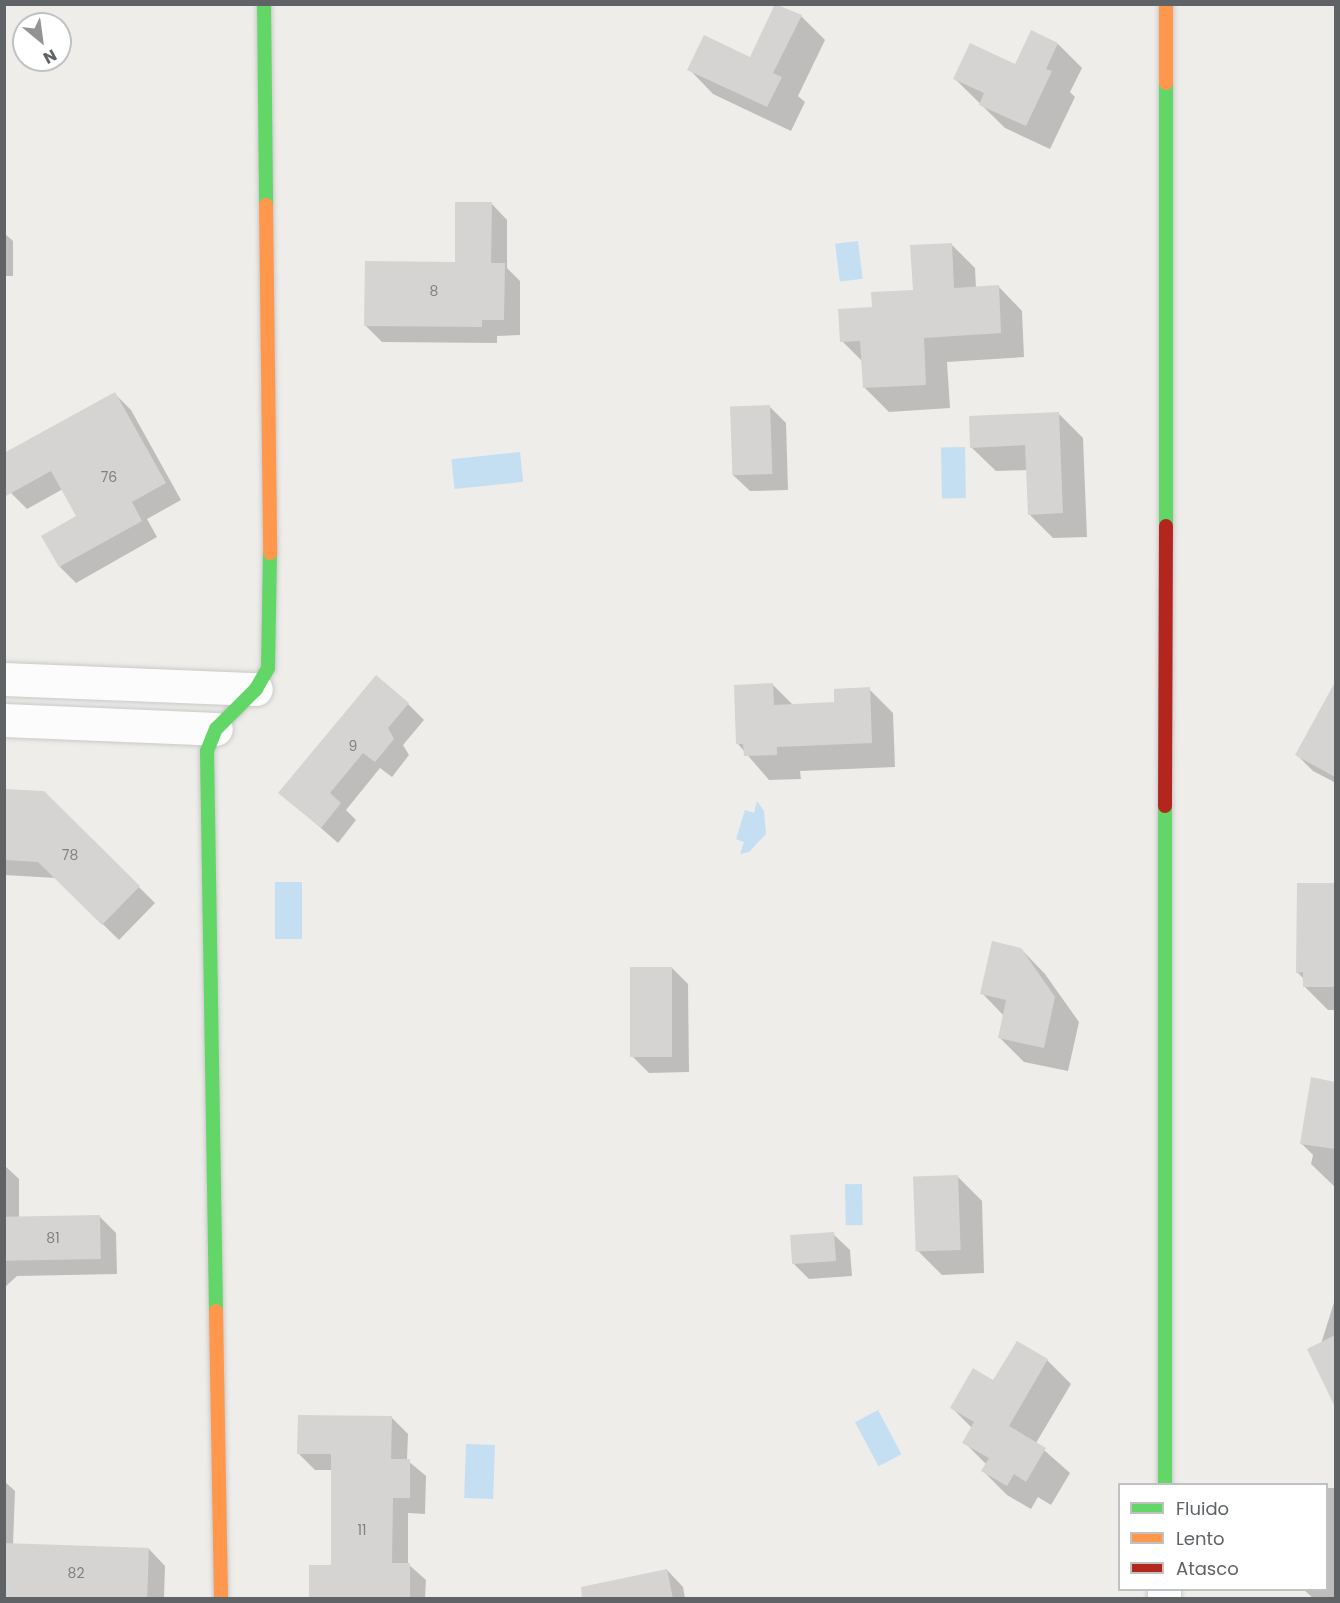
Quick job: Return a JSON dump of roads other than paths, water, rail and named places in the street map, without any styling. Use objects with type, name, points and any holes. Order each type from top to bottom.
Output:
[{"type":"street","points":[[221,1599],[207,750],[216,729],[256,689],[268,668],[271,648],[264,4]]},
{"type":"street","points":[[1165,1483],[1166,4]]},
{"type":"street","points":[[4,679],[256,689]]},
{"type":"street","points":[[4,720],[216,729]]},
{"type":"water","points":[[858,241],[863,279],[840,282],[835,244]]},
{"type":"water","points":[[941,447],[965,447],[966,498],[942,498]]},
{"type":"water","points":[[520,452],[523,482],[455,489],[451,459]]},
{"type":"water","points":[[757,801],[764,811],[766,834],[749,852],[740,854],[744,842],[736,839],[745,810],[754,813]]},
{"type":"water","points":[[275,882],[302,882],[302,939],[275,939]]},
{"type":"water","points":[[845,1184],[862,1184],[863,1225],[846,1225]]},
{"type":"water","points":[[878,1410],[901,1454],[879,1466],[855,1422]]},
{"type":"water","points":[[466,1444],[495,1445],[493,1499],[464,1498]]}]
